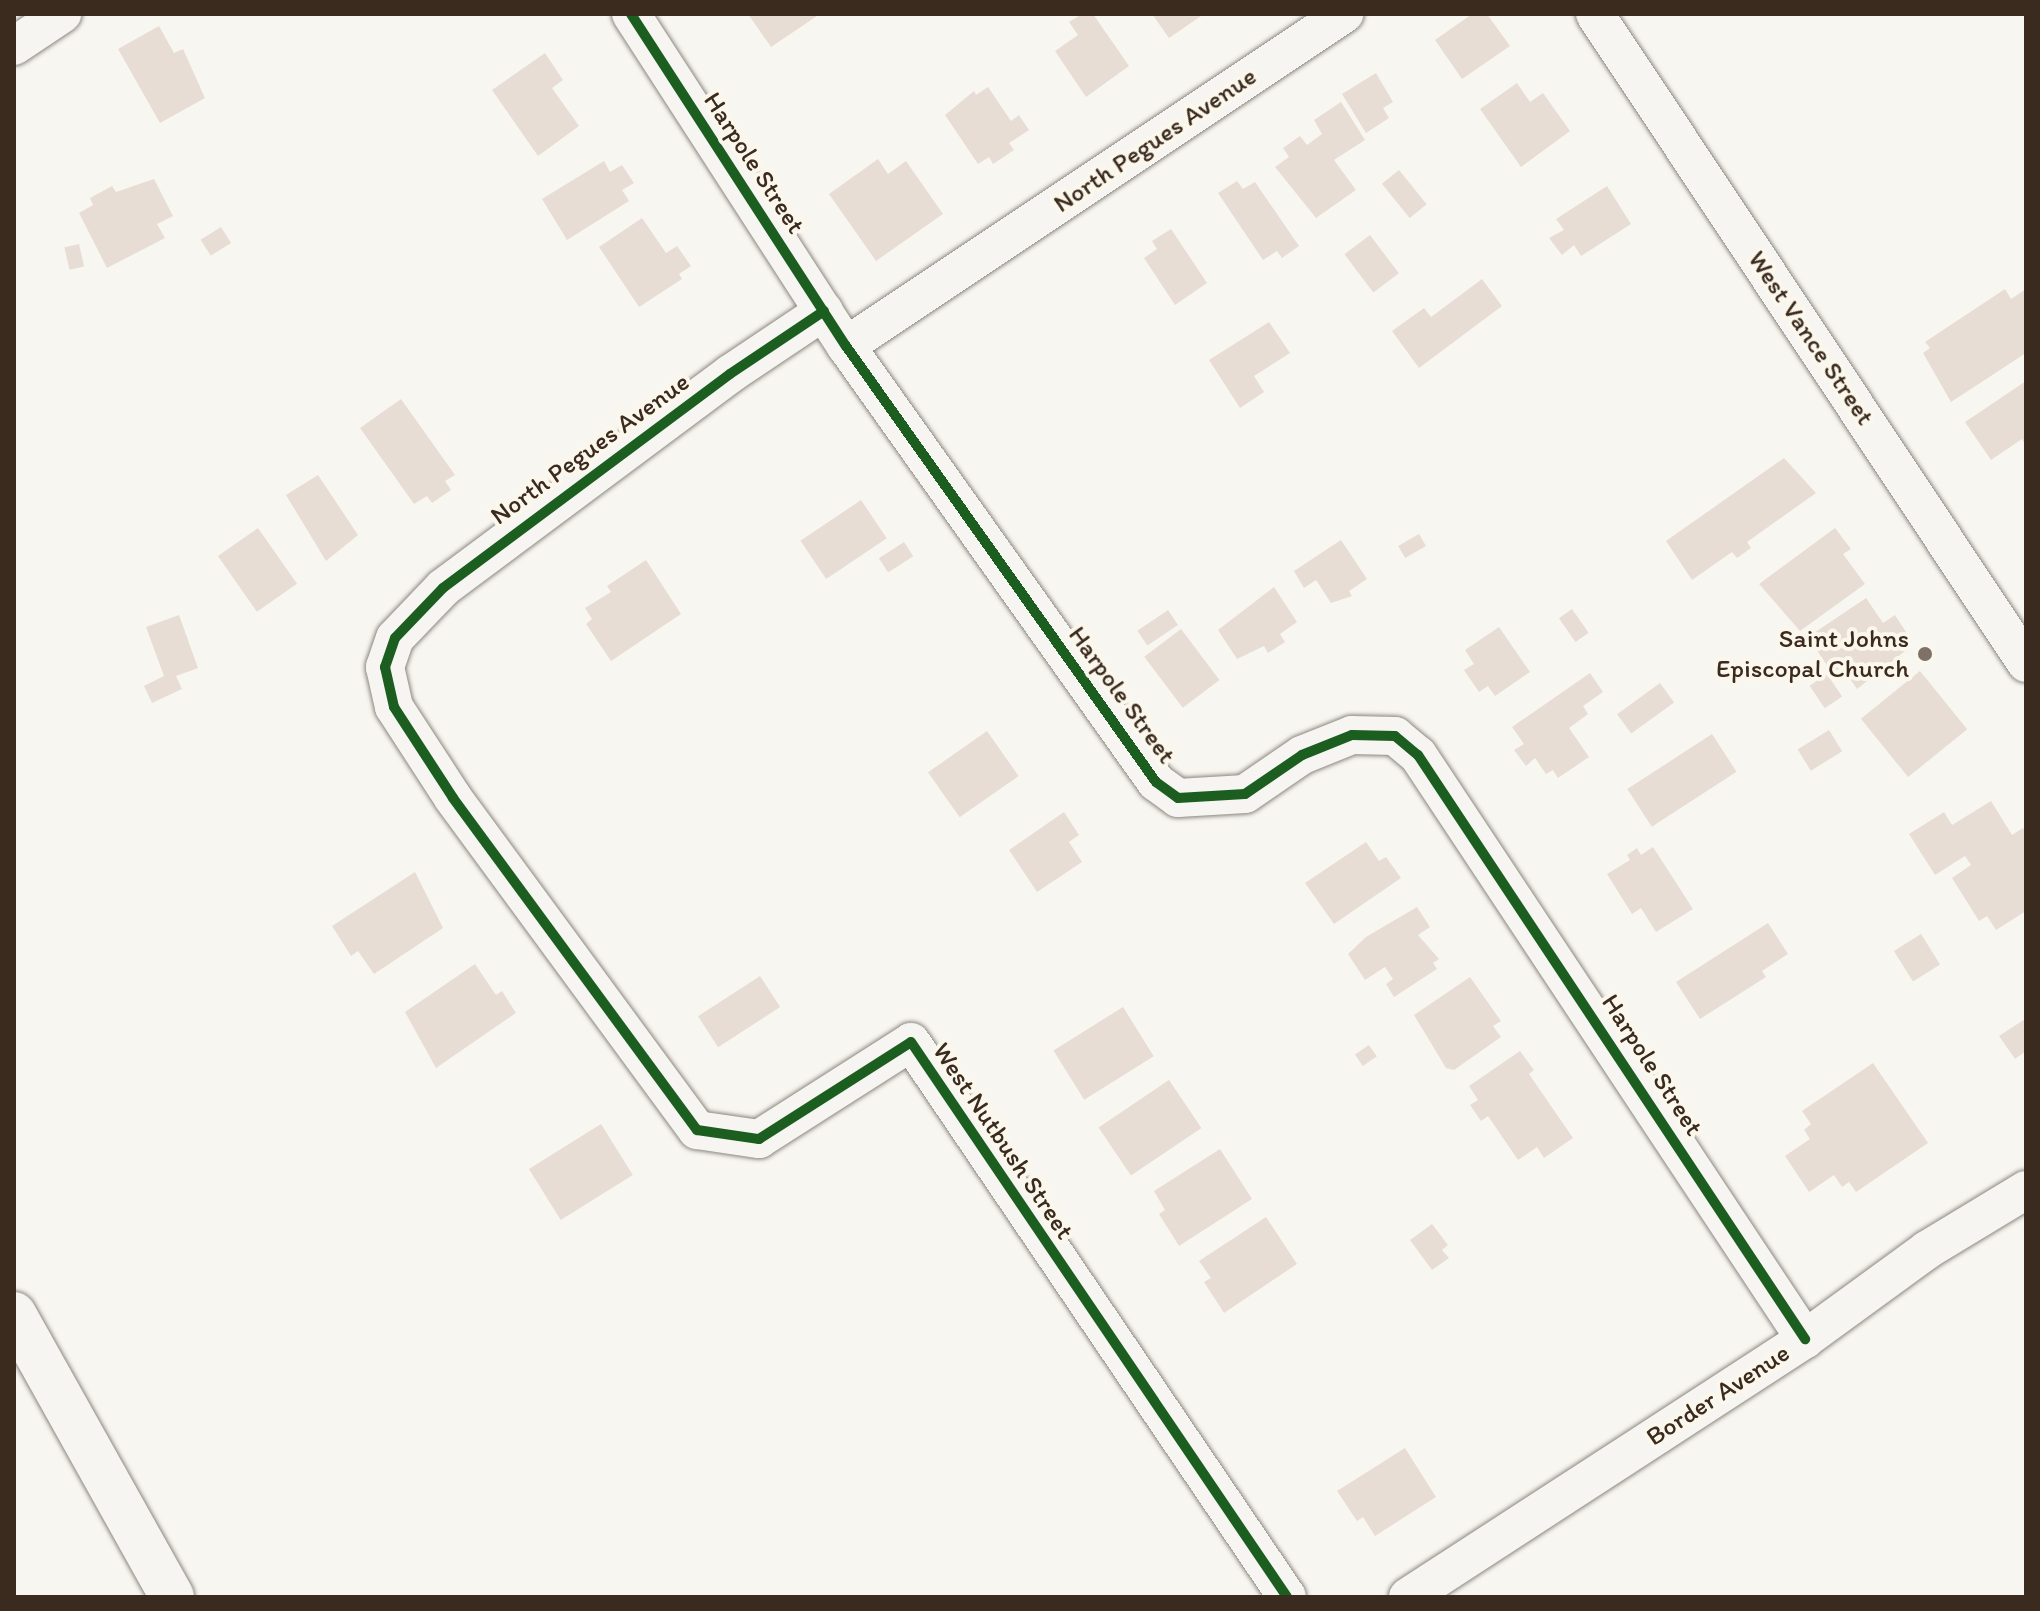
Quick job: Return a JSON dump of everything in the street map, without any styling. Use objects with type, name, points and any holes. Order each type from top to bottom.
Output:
[{"type":"main road","points":[[14,1314],[172,1597]]},
{"type":"street","points":[[14,46],[62,14]]},
{"type":"street","name":"Harpole Street","points":[[631,14],[846,346],[1156,782],[1178,798],[1245,794],[1302,755],[1352,735],[1395,736],[1418,755],[1805,1339]]},
{"type":"street","name":"North Pegues Avenue","points":[[846,346],[1344,14]]},
{"type":"street","name":"West Vance Street","points":[[1595,14],[2026,663]]},
{"type":"street","name":"North Pegues Avenue","points":[[395,638],[443,588],[516,530],[824,311]]},
{"type":"street","name":"West Nutbush Street","points":[[395,638],[385,667],[394,707],[479,835],[697,1130],[759,1139],[911,1042],[1287,1597]]},
{"type":"street","name":"Border Avenue","points":[[1408,1597],[1805,1339],[1927,1250],[2026,1190]]},
{"type":"building","points":[[748,14],[820,14],[771,47]]},
{"type":"building","points":[[1082,14],[1093,14],[1129,66],[1086,97],[1055,51],[1078,35],[1069,22]]},
{"type":"building","points":[[1152,14],[1204,14],[1169,38]]},
{"type":"building","points":[[1472,14],[1487,14],[1510,46],[1462,79],[1435,40]]},
{"type":"building","points":[[159,26],[174,53],[183,49],[205,98],[160,123],[118,49]]},
{"type":"building","points":[[545,53],[563,80],[552,88],[579,126],[538,156],[492,90]]},
{"type":"building","points":[[1376,73],[1393,102],[1383,108],[1389,118],[1366,133],[1342,94]]},
{"type":"building","points":[[1517,83],[1530,102],[1543,93],[1570,131],[1521,167],[1480,109]]},
{"type":"building","points":[[988,87],[1011,121],[1019,115],[1029,130],[1009,143],[1014,150],[993,164],[989,157],[978,164],[945,115],[974,91],[976,95]]},
{"type":"building","points":[[1341,102],[1365,140],[1334,160],[1356,190],[1316,218],[1275,167],[1289,157],[1283,148],[1300,136],[1307,145],[1322,134],[1314,120]]},
{"type":"building","points":[[878,159],[888,174],[906,161],[943,214],[876,261],[829,194]]},
{"type":"building","points":[[604,161],[610,172],[622,165],[634,183],[622,190],[629,201],[567,240],[542,199]]},
{"type":"building","points":[[1399,170],[1427,204],[1410,218],[1382,184]]},
{"type":"building","points":[[154,179],[173,216],[157,224],[165,238],[107,268],[79,213],[93,205],[90,198],[112,186],[116,192]]},
{"type":"building","points":[[1237,181],[1243,189],[1255,182],[1299,246],[1282,258],[1277,251],[1263,260],[1218,193]]},
{"type":"building","points":[[1607,186],[1631,224],[1581,256],[1574,245],[1562,255],[1549,238],[1564,230],[1556,219]]},
{"type":"building","points":[[642,218],[666,253],[677,246],[691,266],[679,274],[682,279],[639,307],[599,247]]},
{"type":"building","points":[[221,227],[231,243],[211,256],[201,240]]},
{"type":"building","points":[[1171,229],[1207,283],[1175,305],[1144,258],[1157,249],[1152,241]]},
{"type":"building","points":[[1370,235],[1399,273],[1373,293],[1344,254]]},
{"type":"building","points":[[79,244],[84,266],[70,270],[64,247]]},
{"type":"building","points":[[1482,279],[1502,306],[1419,368],[1392,331],[1424,308],[1431,317]]},
{"type":"building","points":[[2005,289],[2011,299],[2026,289],[2026,353],[1951,402],[1923,353],[1930,348],[1925,342]]},
{"type":"building","points":[[1269,322],[1290,353],[1254,376],[1264,392],[1240,408],[1209,360]]},
{"type":"building","points":[[2026,381],[2026,446],[2022,439],[1991,460],[1965,422]]},
{"type":"building","points":[[401,399],[455,475],[445,481],[451,490],[432,503],[427,496],[414,504],[360,428]]},
{"type":"building","points":[[1784,458],[1816,493],[1747,542],[1751,548],[1737,558],[1732,552],[1692,580],[1666,541]]},
{"type":"building","points":[[318,475],[358,535],[326,561],[286,495]]},
{"type":"building","points":[[861,500],[887,538],[826,579],[800,541]]},
{"type":"building","points":[[258,528],[297,584],[257,612],[218,556]]},
{"type":"building","points":[[1835,528],[1851,549],[1843,554],[1865,584],[1800,631],[1759,584]]},
{"type":"building","points":[[1419,534],[1426,546],[1405,558],[1398,546]]},
{"type":"building","points":[[1341,540],[1367,579],[1349,591],[1352,596],[1331,603],[1316,580],[1304,588],[1294,571]]},
{"type":"building","points":[[904,542],[913,556],[888,573],[879,558]]},
{"type":"building","points":[[646,560],[681,614],[611,661],[586,624],[592,619],[585,608],[611,592],[607,586]]},
{"type":"building","points":[[1274,587],[1297,622],[1280,634],[1285,642],[1268,653],[1264,646],[1237,659],[1218,630]]},
{"type":"building","points":[[1866,598],[1883,623],[1895,615],[1908,635],[1899,642],[1905,651],[1857,689],[1842,667],[1832,673],[1808,637]]},
{"type":"building","points":[[1572,609],[1589,633],[1576,642],[1559,618]]},
{"type":"building","points":[[1168,610],[1178,625],[1147,646],[1137,631]]},
{"type":"building","points":[[179,615],[198,668],[176,676],[182,689],[152,703],[144,686],[164,676],[146,627]]},
{"type":"building","points":[[1499,627],[1530,672],[1495,696],[1488,686],[1479,692],[1464,670],[1474,664],[1465,650]]},
{"type":"building","points":[[1181,629],[1220,680],[1183,708],[1144,657]]},
{"type":"building","points":[[1920,671],[1967,729],[1908,777],[1861,719]]},
{"type":"building","points":[[1590,673],[1603,692],[1583,706],[1588,714],[1569,728],[1589,757],[1558,778],[1553,770],[1546,774],[1535,758],[1526,766],[1514,750],[1524,744],[1512,727]]},
{"type":"building","points":[[1827,674],[1842,696],[1825,708],[1810,686]]},
{"type":"building","points":[[1660,683],[1674,702],[1631,734],[1617,714]]},
{"type":"building","points":[[1829,730],[1842,751],[1811,771],[1798,750]]},
{"type":"building","points":[[987,731],[1019,776],[960,817],[928,772]]},
{"type":"building","points":[[1712,734],[1737,772],[1652,827],[1627,789]]},
{"type":"building","points":[[1991,801],[2012,835],[2023,828],[2026,833],[2026,911],[1996,930],[1987,916],[1979,921],[1952,878],[1971,865],[1965,856],[1935,875],[1909,834],[1944,812],[1952,825]]},
{"type":"building","points":[[1064,812],[1079,835],[1069,842],[1082,862],[1037,892],[1009,850]]},
{"type":"building","points":[[1366,842],[1379,861],[1386,857],[1401,878],[1334,924],[1305,883]]},
{"type":"building","points":[[1653,847],[1693,909],[1656,932],[1641,908],[1632,914],[1607,874],[1630,860],[1627,855],[1637,848],[1641,855]]},
{"type":"building","points":[[415,872],[443,928],[374,974],[358,951],[351,956],[332,926]]},
{"type":"building","points":[[1417,907],[1430,927],[1418,935],[1439,959],[1433,963],[1437,969],[1394,997],[1386,984],[1393,979],[1385,967],[1365,980],[1348,954],[1366,937]]},
{"type":"building","points":[[1768,923],[1788,954],[1762,971],[1766,977],[1700,1019],[1676,982]]},
{"type":"building","points":[[1921,934],[1940,965],[1913,981],[1894,951]]},
{"type":"building","points":[[475,964],[496,995],[502,991],[516,1013],[436,1068],[405,1012]]},
{"type":"building","points":[[760,976],[780,1007],[718,1047],[698,1016]]},
{"type":"building","points":[[1470,977],[1501,1021],[1493,1026],[1501,1037],[1454,1070],[1446,1068],[1414,1015]]},
{"type":"building","points":[[1123,1007],[1154,1056],[1084,1100],[1053,1050]]},
{"type":"building","points":[[2025,1019],[2026,1051],[2015,1059],[1999,1036]]},
{"type":"building","points":[[1369,1045],[1377,1057],[1363,1066],[1355,1055]]},
{"type":"building","points":[[1520,1051],[1534,1070],[1529,1074],[1573,1138],[1544,1158],[1537,1147],[1518,1160],[1488,1116],[1481,1121],[1470,1105],[1478,1100],[1469,1086]]},
{"type":"building","points":[[1873,1063],[1928,1143],[1856,1192],[1849,1182],[1842,1187],[1834,1175],[1809,1192],[1785,1156],[1810,1139],[1804,1130],[1811,1124],[1802,1111]]},
{"type":"building","points":[[1169,1080],[1201,1128],[1131,1176],[1099,1128]]},
{"type":"building","points":[[601,1124],[633,1175],[561,1220],[529,1169]]},
{"type":"building","points":[[1220,1149],[1252,1199],[1179,1246],[1159,1214],[1165,1210],[1154,1191]]},
{"type":"building","points":[[1266,1217],[1297,1264],[1224,1313],[1204,1282],[1211,1278],[1199,1261]]},
{"type":"building","points":[[1432,1224],[1448,1245],[1442,1250],[1449,1258],[1432,1270],[1410,1240]]},
{"type":"building","points":[[1405,1448],[1436,1497],[1375,1536],[1363,1517],[1357,1521],[1337,1491]]},
{"type":"cycle path","points":[[631,14],[846,346],[1156,782],[1178,798],[1245,794],[1302,755],[1352,735],[1395,736],[1418,755],[1805,1339]]},
{"type":"cycle path","points":[[824,311],[730,374],[443,588],[395,638],[385,667],[394,707],[453,798],[697,1130],[759,1139],[911,1042],[1287,1597]]},
{"type":"place","name":"Saint Johns Episcopal Church","points":[[1925,654]]}]
